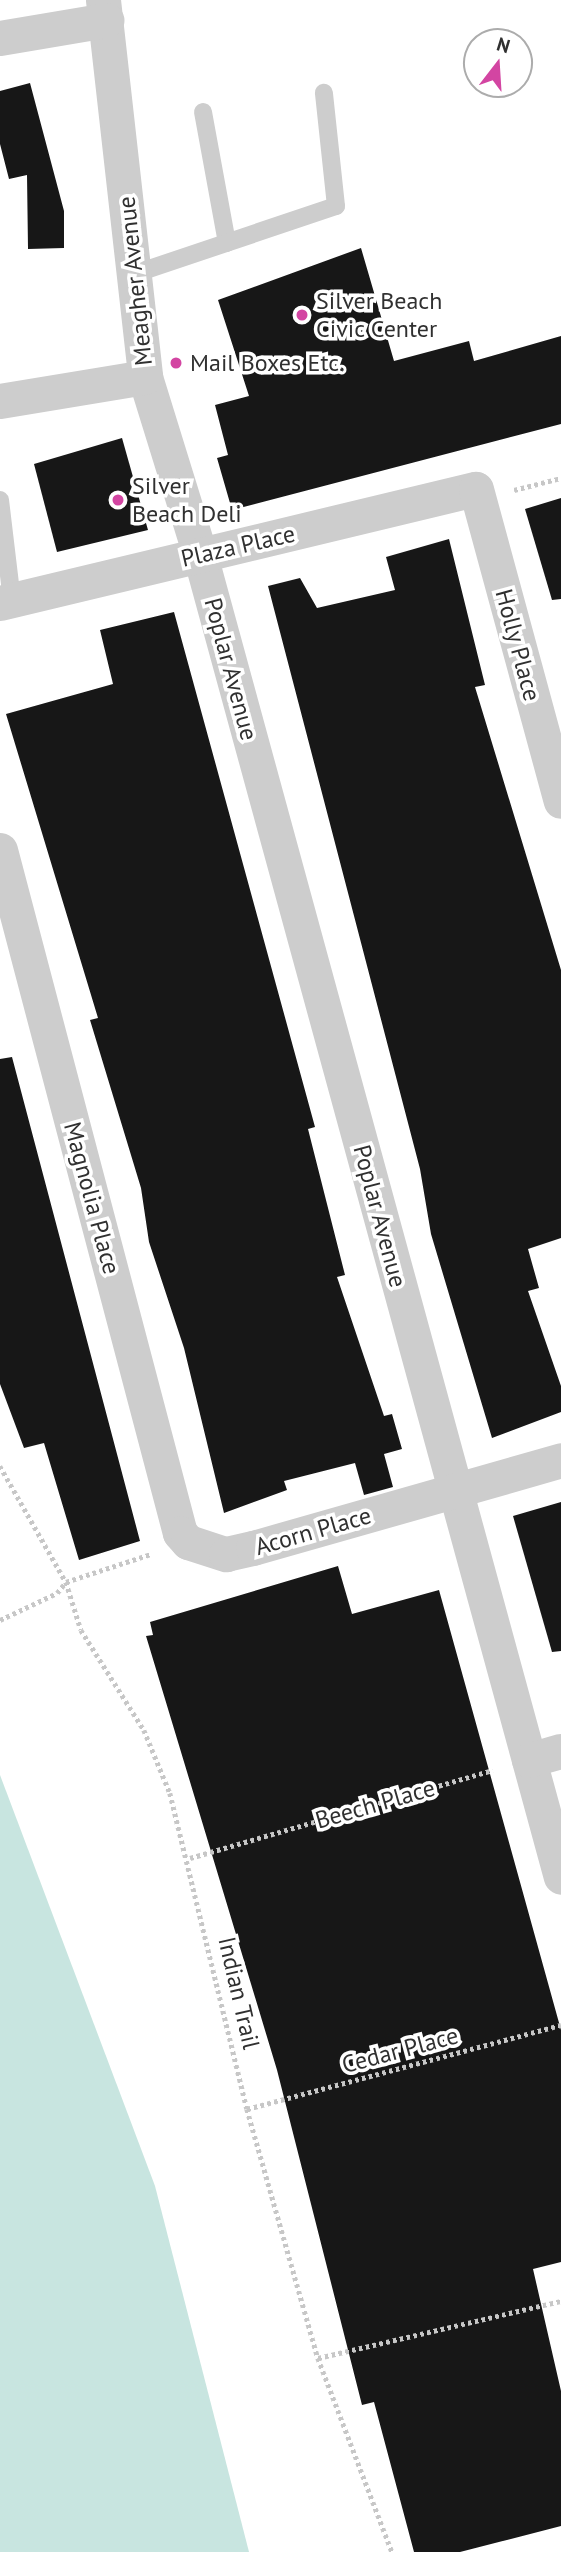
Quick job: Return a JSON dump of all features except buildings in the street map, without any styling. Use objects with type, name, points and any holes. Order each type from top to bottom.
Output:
[{"type":"street","points":[[0,38],[104,10]]},
{"type":"street","name":"Meagher Avenue","points":[[104,10],[145,377],[200,555]]},
{"type":"street","points":[[0,401],[145,377]]},
{"type":"street","name":"Plaza Place","points":[[6,602],[476,489]]},
{"type":"street","name":"Holly Place","points":[[476,489],[561,801]]},
{"type":"street","name":"Poplar Avenue","points":[[200,555],[455,1490],[545,1755],[561,1877]]},
{"type":"street","name":"Magnolia Place","points":[[0,850],[180,1533],[188,1542]]},
{"type":"street","name":"Acorn Place","points":[[188,1542],[226,1554],[561,1460]]},
{"type":"lane","points":[[134,274],[336,206],[324,93]]},
{"type":"lane","points":[[203,112],[227,243]]},
{"type":"lane","points":[[0,500],[6,602]]},
{"type":"path","name":"Indian Trail","points":[[0,1466],[66,1582],[81,1630],[144,1730],[190,1858],[247,2109],[318,2358],[392,2552]]},
{"type":"path","points":[[0,1620],[57,1593],[66,1582],[188,1542]]},
{"type":"path","name":"Beech Place","points":[[190,1858],[545,1755]]},
{"type":"path","name":"Cedar Place","points":[[247,2109],[561,2025]]},
{"type":"path","points":[[318,2358],[561,2301]]},
{"type":"shaded area","points":[[0,1775],[155,2186],[249,2552],[0,2552]]},
{"type":"place","name":"Silver Beach Civic Center","points":[[302,315]]},
{"type":"place","name":"Mail Boxes Etc.","points":[[176,363]]},
{"type":"place","name":"Silver Beach Deli","points":[[118,500]]}]
